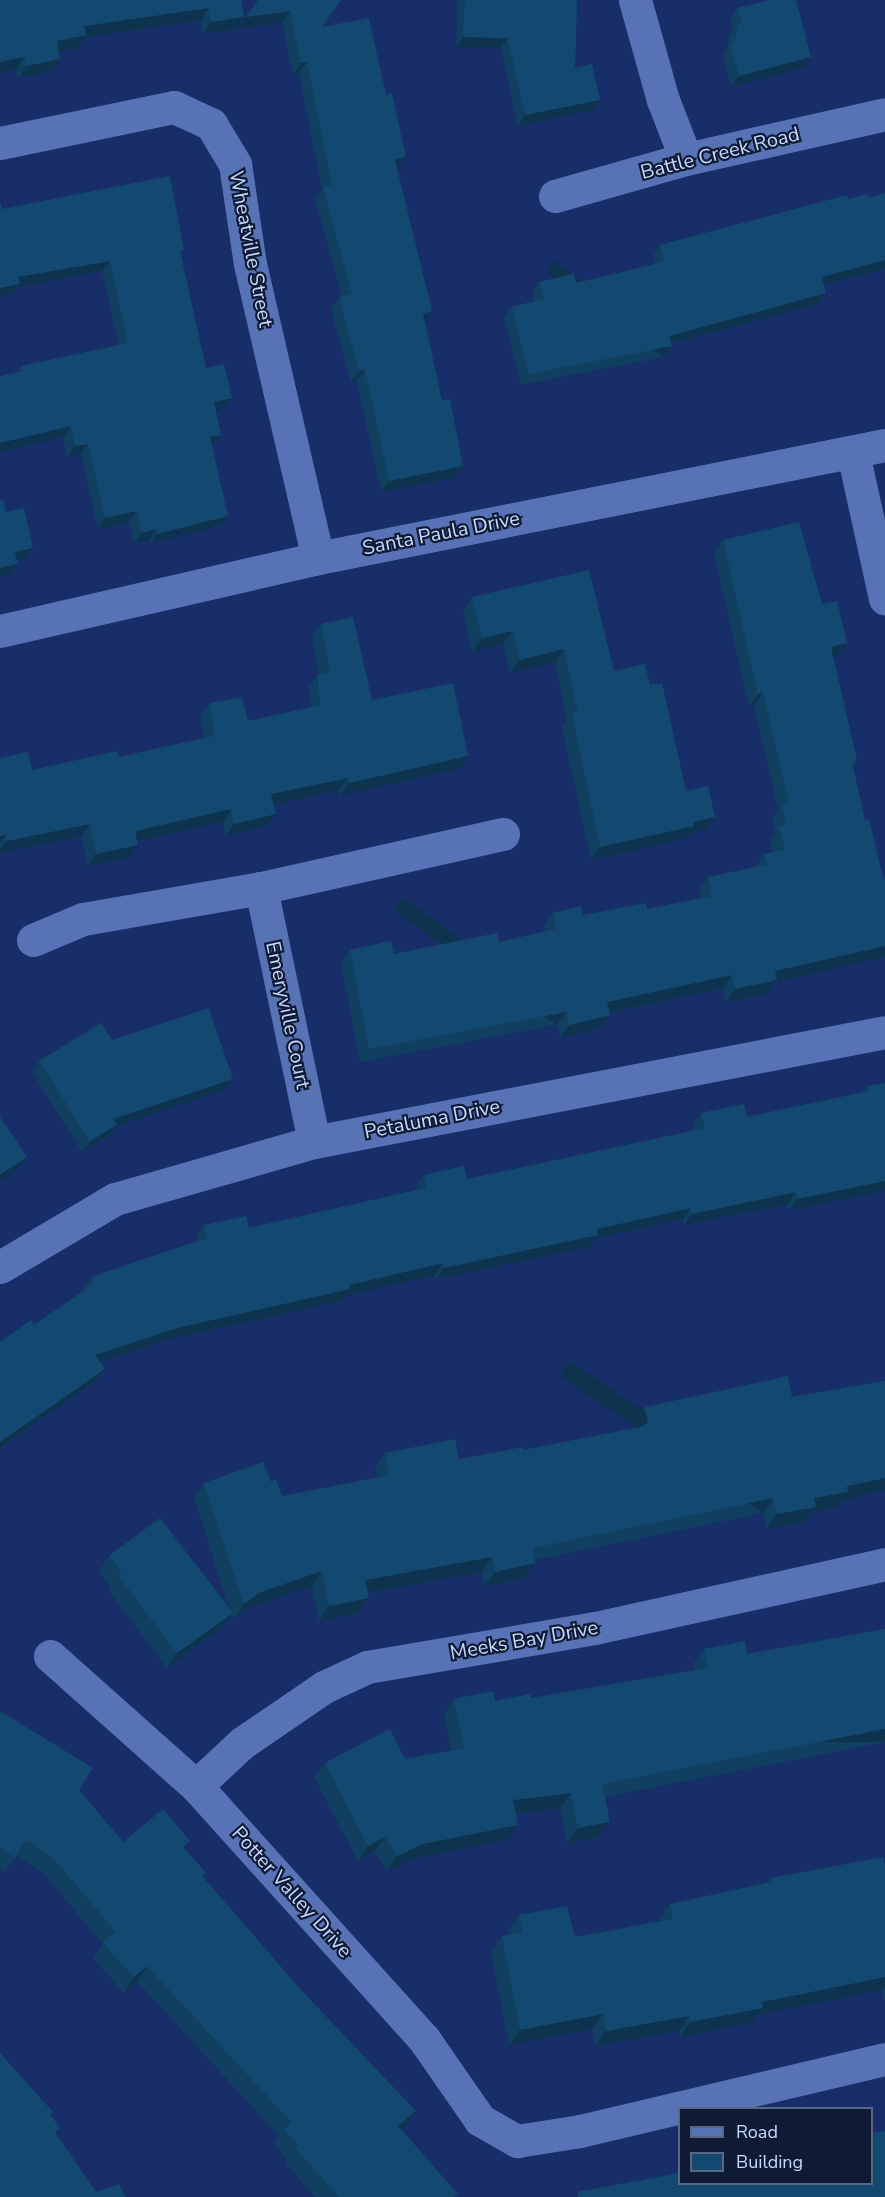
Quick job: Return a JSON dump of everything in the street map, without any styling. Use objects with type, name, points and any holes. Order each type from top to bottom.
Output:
[{"type":"street","points":[[635,0],[663,100],[686,159]]},
{"type":"street","name":"Wheatville Street","points":[[0,143],[174,107],[211,124],[235,164],[250,264],[318,558]]},
{"type":"street","name":"Battle Creek Road","points":[[555,196],[686,159],[885,114]]},
{"type":"street","name":"Santa Paula Drive","points":[[0,631],[318,558],[885,445]]},
{"type":"street","points":[[853,453],[885,598]]},
{"type":"street","points":[[33,940],[83,919],[261,888],[502,834]]},
{"type":"street","name":"Emeryville Court","points":[[261,888],[314,1142]]},
{"type":"street","name":"Petaluma Drive","points":[[0,1267],[115,1199],[314,1142],[885,1032]]},
{"type":"street","name":"Meeks Bay Drive","points":[[196,1786],[242,1743],[324,1687],[367,1666],[595,1628],[885,1564]]},
{"type":"street","name":"Potter Valley Drive","points":[[50,1656],[196,1786],[424,2039],[480,2120],[517,2141],[580,2131],[678,2108]]},
{"type":"street","name":"Potter Valley Drive","points":[[682,2107],[885,2059]]},
{"type":"building","points":[[0,0],[241,0],[244,17],[211,22],[209,8],[84,26],[87,35],[57,41],[60,59],[26,66],[24,57],[0,62]]},
{"type":"building","points":[[258,0],[341,0],[322,27],[369,18],[386,95],[392,93],[406,157],[395,160],[432,311],[423,314],[442,401],[450,399],[463,466],[389,481],[365,369],[359,371],[339,297],[352,294],[323,187],[332,185],[307,62],[301,63],[290,11],[246,17]]},
{"type":"building","points":[[465,0],[577,0],[575,68],[592,64],[600,100],[525,115],[508,38],[463,37]]},
{"type":"building","points":[[770,0],[796,0],[811,57],[739,76],[730,44],[735,43],[737,25],[742,24],[737,8]]},
{"type":"building","points":[[170,176],[184,250],[180,251],[206,368],[224,364],[232,398],[214,402],[221,435],[210,437],[228,516],[157,534],[156,529],[141,533],[137,511],[105,518],[88,444],[75,446],[71,426],[0,443],[0,376],[23,371],[21,366],[128,343],[110,261],[18,277],[20,284],[0,288],[0,201],[2,209]]},
{"type":"building","points":[[885,193],[885,260],[822,277],[826,293],[669,336],[672,346],[529,374],[512,307],[544,299],[539,282],[574,274],[576,283],[664,262],[660,245],[847,195],[848,199],[868,194],[869,198]]},
{"type":"building","points":[[0,500],[3,500],[6,512],[24,508],[33,548],[15,552],[18,564],[0,568]]},
{"type":"building","points":[[799,522],[822,604],[837,601],[847,643],[831,647],[857,760],[852,762],[865,820],[869,819],[885,880],[885,946],[775,971],[777,980],[735,989],[732,975],[607,1002],[610,1015],[569,1025],[566,1012],[369,1049],[350,950],[391,941],[394,954],[497,933],[499,942],[556,929],[553,913],[581,906],[583,915],[646,903],[647,909],[712,896],[708,877],[767,865],[764,854],[785,850],[779,827],[786,825],[782,805],[789,803],[763,692],[758,694],[723,540]]},
{"type":"building","points":[[589,570],[614,671],[645,664],[650,685],[662,683],[686,791],[708,786],[715,817],[693,822],[694,826],[600,847],[572,714],[578,712],[564,649],[520,660],[513,631],[482,638],[472,597]]},
{"type":"building","points":[[353,617],[372,700],[453,683],[468,756],[349,783],[348,778],[271,794],[276,814],[234,824],[231,809],[135,831],[138,845],[96,854],[90,824],[7,841],[5,835],[0,836],[0,758],[28,752],[32,770],[117,751],[119,757],[214,736],[210,703],[242,697],[248,721],[321,705],[317,675],[330,672],[321,624]]},
{"type":"building","points":[[209,1008],[233,1079],[113,1119],[117,1125],[90,1141],[39,1061],[101,1023],[112,1040]]},
{"type":"building","points":[[885,1083],[885,1181],[797,1199],[796,1192],[692,1214],[691,1208],[597,1229],[598,1235],[444,1268],[443,1263],[349,1285],[350,1289],[177,1328],[95,1355],[105,1369],[0,1442],[0,1342],[31,1320],[34,1325],[93,1284],[91,1277],[207,1238],[204,1225],[246,1216],[249,1228],[426,1188],[424,1175],[464,1166],[467,1179],[705,1128],[701,1113],[744,1104],[747,1117],[869,1091],[868,1086]]},
{"type":"building","points":[[0,1117],[27,1157],[0,1175]]},
{"type":"building","points":[[788,1376],[792,1397],[885,1381],[885,1478],[847,1486],[848,1492],[814,1498],[816,1507],[777,1514],[773,1498],[533,1548],[535,1563],[495,1572],[492,1557],[365,1580],[369,1598],[329,1606],[322,1571],[258,1593],[244,1604],[204,1483],[263,1462],[271,1482],[276,1479],[282,1496],[390,1475],[385,1453],[455,1439],[459,1459],[523,1447],[523,1450],[640,1427],[648,1423],[645,1407]]},
{"type":"building","points":[[160,1518],[233,1613],[177,1653],[118,1575],[122,1572],[109,1556]]},
{"type":"building","points":[[885,1629],[885,1729],[602,1784],[610,1822],[578,1828],[571,1793],[513,1800],[518,1825],[423,1844],[397,1856],[385,1837],[368,1846],[325,1763],[390,1729],[405,1759],[464,1748],[454,1699],[493,1691],[495,1701],[530,1694],[531,1698],[708,1668],[704,1649],[745,1641],[747,1654]]},
{"type":"building","points":[[0,1711],[93,1768],[79,1790],[123,1842],[163,1809],[190,1841],[183,1847],[206,1873],[202,1876],[302,1991],[416,2111],[398,2126],[458,2194],[454,2197],[339,2197],[295,2148],[298,2145],[284,2129],[292,2123],[147,1966],[134,1977],[103,1943],[116,1932],[54,1859],[26,1840],[15,1858],[0,1848]]},
{"type":"building","points":[[883,1857],[885,1866],[885,1977],[762,2002],[763,2008],[690,2022],[689,2016],[606,2031],[603,2014],[520,2030],[502,1936],[522,1932],[519,1915],[567,1906],[575,1937],[673,1919],[670,1904],[771,1882],[771,1878]]},
{"type":"building","points":[[0,2053],[53,2112],[50,2114],[60,2128],[55,2132],[96,2192],[119,2184],[126,2197],[0,2197]]},
{"type":"building","points":[[885,2131],[885,2197],[578,2197],[577,2192],[678,2173],[678,2185],[873,2185],[873,2133]]}]
